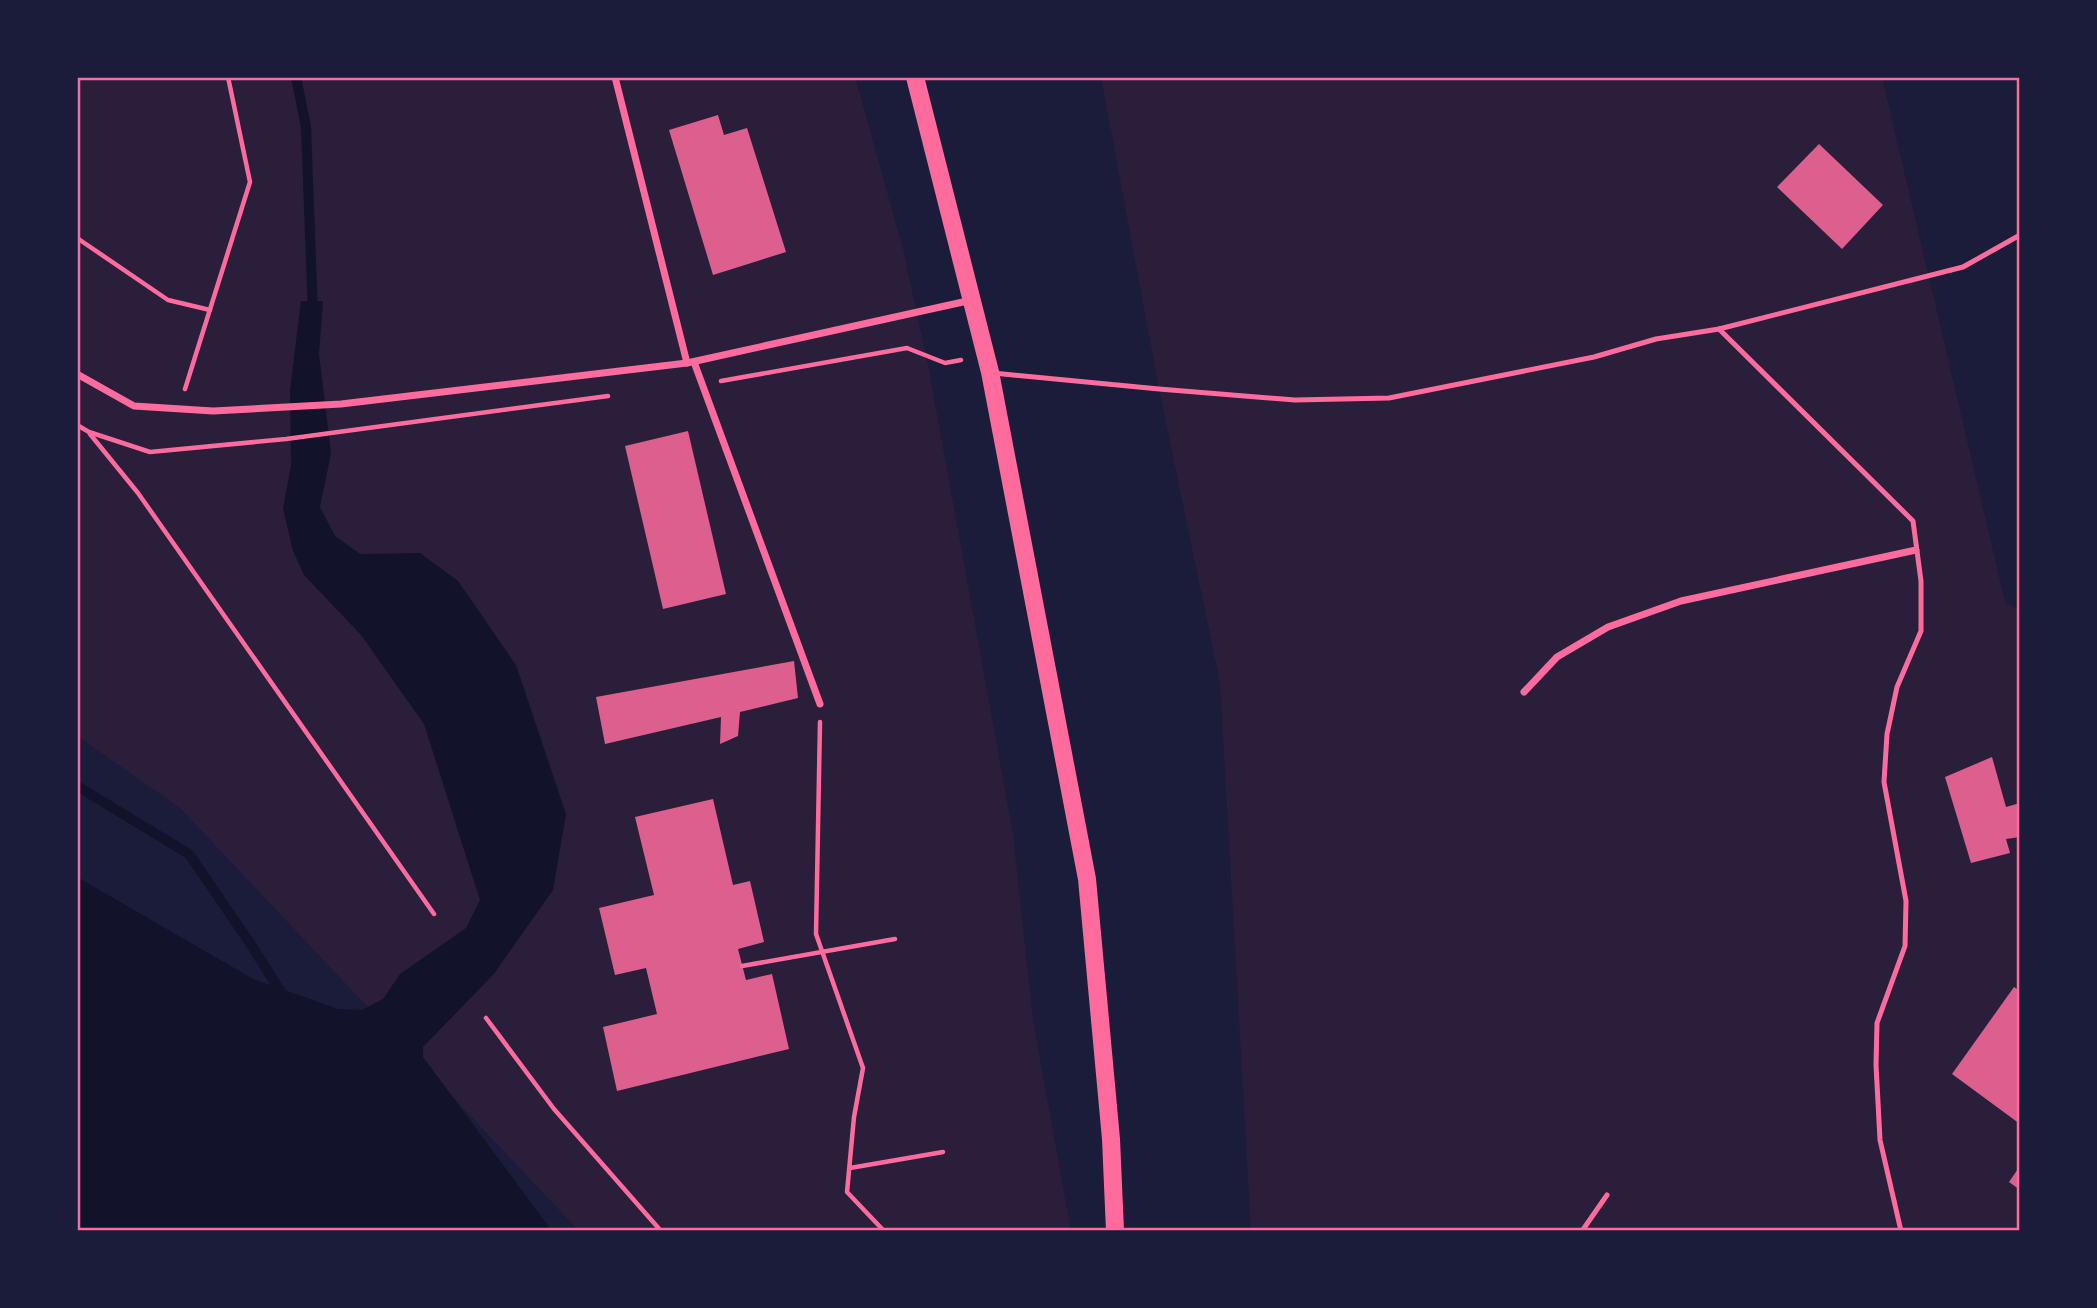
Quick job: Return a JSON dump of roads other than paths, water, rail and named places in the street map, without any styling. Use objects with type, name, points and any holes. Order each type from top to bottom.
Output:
[{"type":"main road","points":[[915,77],[990,372],[1087,879],[1111,1139],[1115,1231]]},
{"type":"street","points":[[615,77],[690,362],[820,704]]},
{"type":"street","points":[[77,374],[134,406],[213,411],[341,404],[690,362],[973,300]]},
{"type":"street","points":[[1524,692],[1557,657],[1608,627],[1681,601],[1916,550]]},
{"type":"lane","points":[[990,372],[1295,400],[1389,398],[1594,357],[1656,339],[1719,329],[1963,267],[2020,235]]},
{"type":"lane","points":[[1719,329],[1913,521],[1921,581],[1921,631],[1897,687],[1887,734],[1884,782],[1906,901],[1905,946],[1877,1023],[1876,1065],[1880,1140],[1901,1231]]},
{"type":"lane","points":[[1582,1231],[1607,1195]]},
{"type":"waterway","points":[[296,77],[306,127],[313,315]]},
{"type":"waterway","points":[[77,786],[189,854],[284,997]]}]
